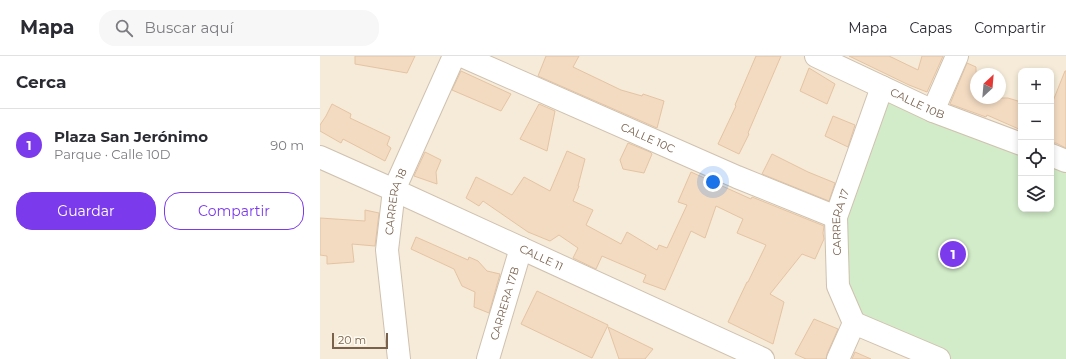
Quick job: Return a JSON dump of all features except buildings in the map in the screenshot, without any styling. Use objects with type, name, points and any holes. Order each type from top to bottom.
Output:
[{"type":"street","name":"CARRERA 18","points":[[399,359],[388,250],[394,190],[454,56]]},
{"type":"street","name":"CALLE 10C","points":[[462,56],[737,177],[836,217]]},
{"type":"street","name":"CALLE 10B","points":[[816,56],[933,110],[1018,143]]},
{"type":"street","points":[[933,110],[958,56]]},
{"type":"street","name":"CARRERA 17","points":[[854,323],[838,286],[836,217],[882,87]]},
{"type":"street","points":[[1054,156],[1066,161]]},
{"type":"street","name":"CALLE 11","points":[[320,157],[763,359]]},
{"type":"street","name":"CARRERA 17B","points":[[488,359],[521,248]]},
{"type":"street","points":[[838,359],[854,323],[939,359]]},
{"type":"shaded area","points":[[320,56],[1066,56],[1066,359],[320,359]]},
{"type":"green space","points":[[884,92],[1018,146],[1018,212],[1054,212],[1054,159],[1066,164],[1066,359],[939,359],[858,323],[841,286],[838,222]]},
{"type":"place","name":"Plaza San Jerónimo","points":[[953,254]]}]
